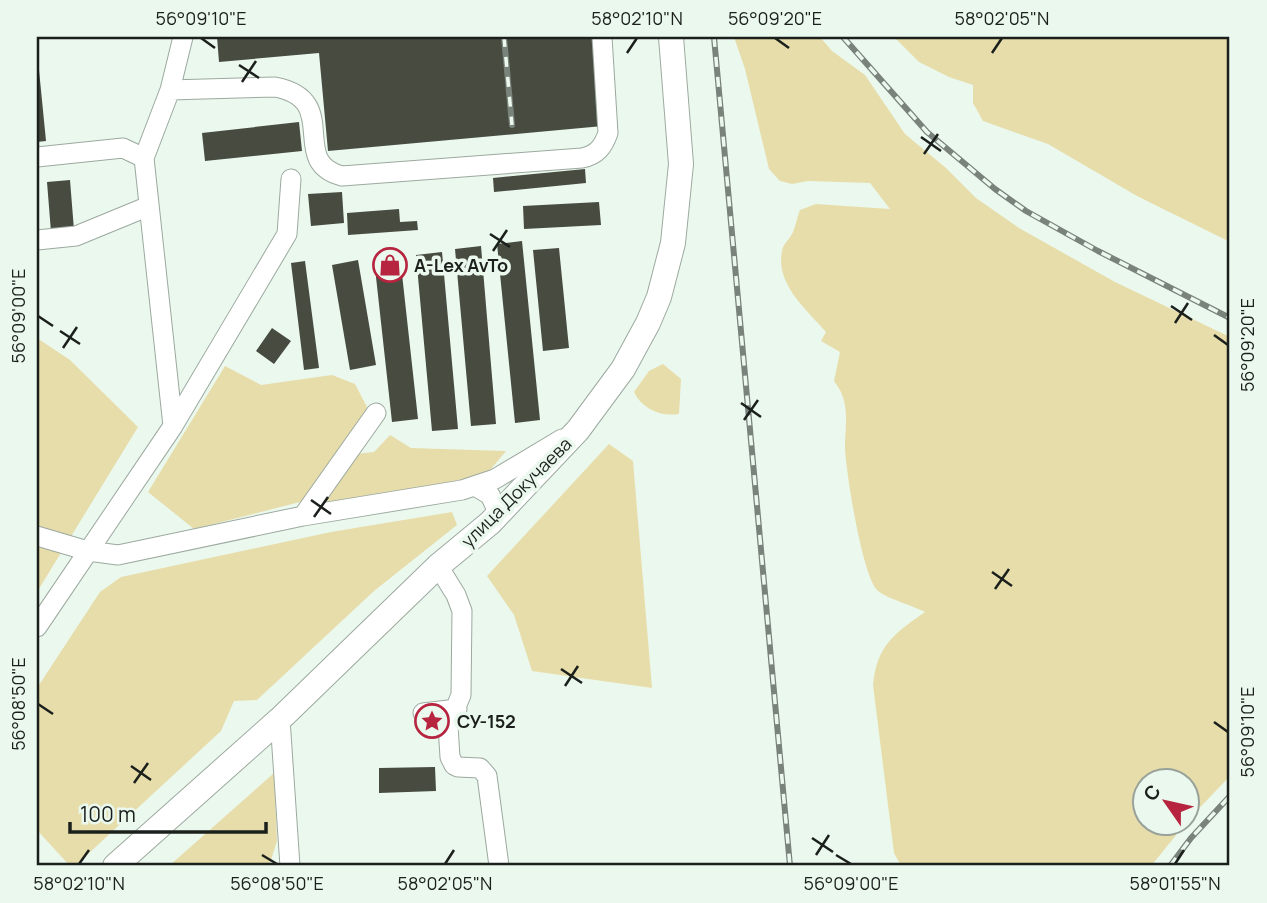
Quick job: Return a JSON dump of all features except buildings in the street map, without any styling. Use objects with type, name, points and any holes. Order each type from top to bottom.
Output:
[{"type":"main road","name":"улица Докучаева","points":[[115,866],[280,719],[438,566],[499,514],[578,430],[623,369],[648,323],[667,271],[673,243],[681,164],[671,37]]},
{"type":"street","points":[[173,426],[144,158],[170,90],[183,37]]},
{"type":"street","points":[[170,90],[275,87],[287,90],[307,103],[312,115],[319,163],[332,174],[342,176],[582,158],[602,148],[608,133],[602,37]]},
{"type":"street","points":[[37,157],[123,148],[144,158]]},
{"type":"street","points":[[37,627],[173,426],[287,233],[291,179]]},
{"type":"street","points":[[37,240],[76,236],[149,206]]},
{"type":"street","points":[[303,516],[376,413]]},
{"type":"street","points":[[37,536],[88,551],[118,555],[303,516],[462,490],[495,479],[578,430]]},
{"type":"street","points":[[475,486],[490,495],[499,514]]},
{"type":"street","points":[[438,566],[456,595],[462,611],[461,695],[448,726],[450,757],[454,765],[480,768],[486,776],[499,866]]},
{"type":"street","points":[[423,713],[457,709]]},
{"type":"street","points":[[280,719],[290,866]]},
{"type":"shaded area","points":[[734,37],[820,37],[832,51],[865,75],[905,134],[946,168],[976,198],[1019,228],[1115,282],[1230,337],[1230,776],[1200,807],[1200,766],[1130,766],[1130,836],[1175,836],[1151,866],[905,866],[900,864],[894,853],[873,685],[883,650],[896,634],[925,612],[881,593],[871,580],[848,478],[845,405],[834,381],[840,352],[821,341],[826,332],[794,296],[783,274],[781,263],[783,248],[793,232],[800,210],[816,204],[890,209],[870,183],[808,181],[792,184],[780,181],[769,169],[745,69]]},
{"type":"shaded area","points":[[894,37],[1230,37],[1230,242],[1137,196],[1048,144],[983,121],[973,103],[973,85],[919,62]]},
{"type":"shaded area","points":[[37,338],[70,360],[138,427],[37,592]]},
{"type":"shaded area","points":[[663,364],[681,379],[679,414],[653,410],[642,403],[634,392],[649,371]]},
{"type":"shaded area","points":[[225,366],[261,385],[332,375],[355,384],[367,407],[364,425],[341,445],[316,488],[300,502],[194,529],[148,492]]},
{"type":"shaded area","points":[[390,435],[411,448],[506,451],[486,475],[322,506],[356,454],[374,452]]},
{"type":"shaded area","points":[[609,444],[633,461],[652,688],[532,671],[514,615],[487,576]]},
{"type":"shaded area","points":[[452,512],[457,525],[374,591],[257,700],[234,701],[221,731],[75,866],[70,866],[37,830],[37,688],[100,592],[121,577],[331,532]]},
{"type":"shaded area","points":[[274,773],[277,841],[269,866],[169,866]]},
{"type":"railway","points":[[504,37],[512,125]]},
{"type":"railway","points":[[714,37],[790,866]]},
{"type":"railway","points":[[843,37],[927,132],[995,189],[1026,211],[1098,251],[1230,318]]},
{"type":"railway","points":[[1170,866],[1191,838],[1230,796]]},
{"type":"place","name":"A-Lex AvTo","points":[[390,265]]},
{"type":"place","name":"СУ-152","points":[[432,721]]}]
